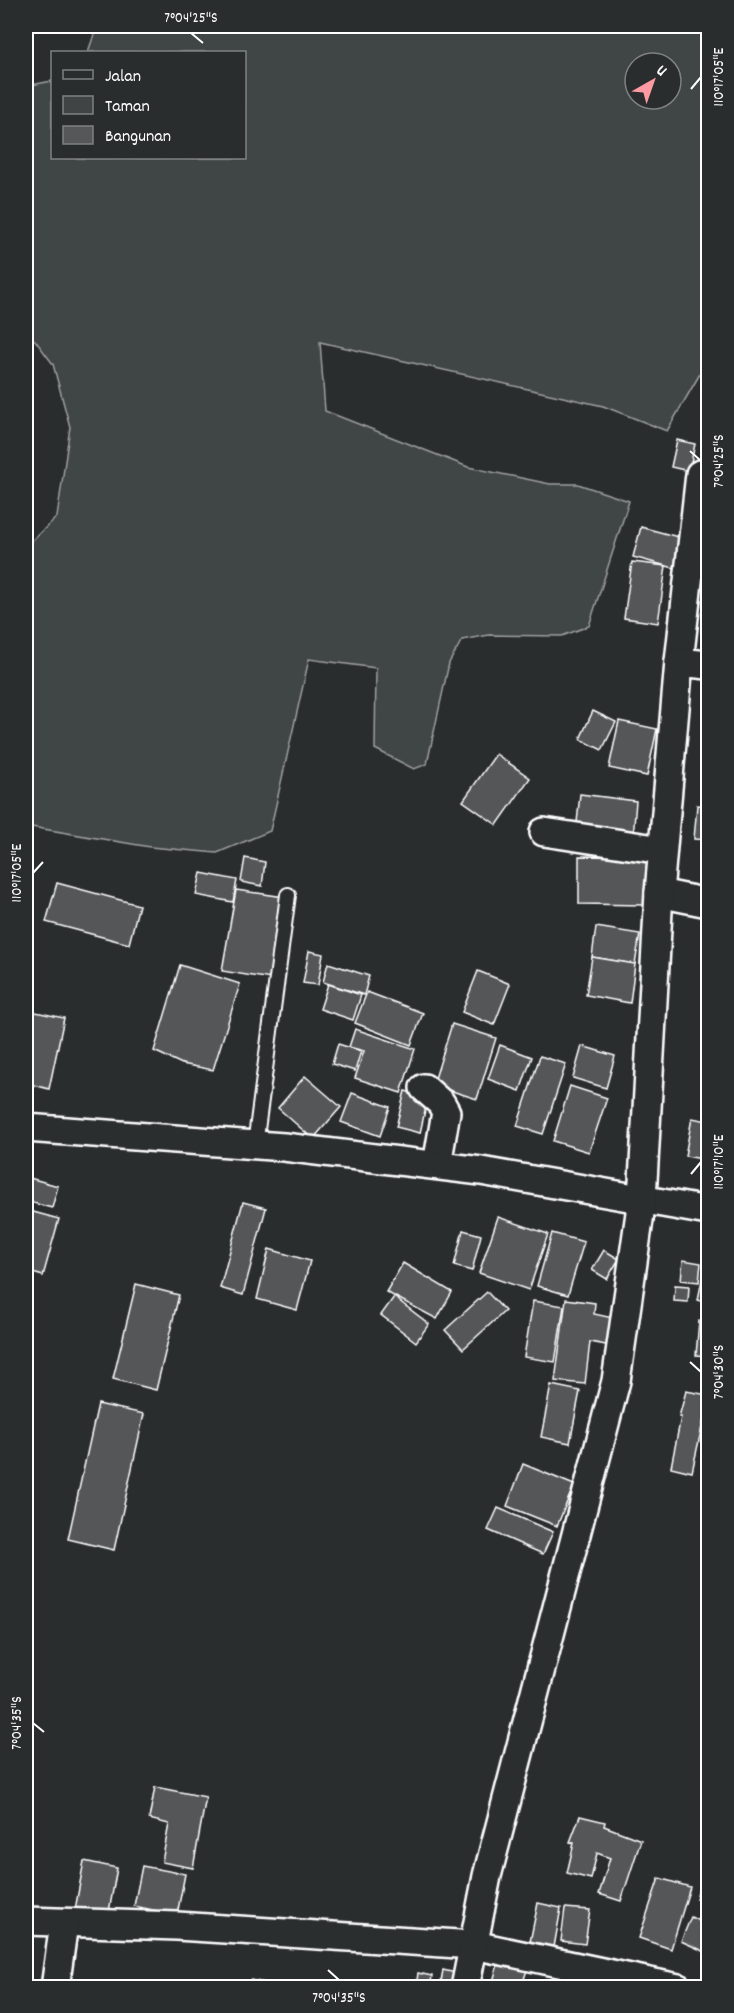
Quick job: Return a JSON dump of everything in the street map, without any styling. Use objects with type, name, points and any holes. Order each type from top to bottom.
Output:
[{"type":"street","points":[[465,1988],[490,1865],[616,1381],[642,1199],[662,850],[679,662],[700,474]]},
{"type":"street","points":[[679,662],[708,664]]},
{"type":"street","points":[[544,832],[662,850]]},
{"type":"street","points":[[659,893],[708,903]]},
{"type":"street","points":[[424,1088],[441,1103],[446,1112],[437,1165]]},
{"type":"street","points":[[26,1128],[255,1145],[437,1165],[708,1211]]},
{"type":"street","points":[[26,1921],[177,1926],[474,1945],[678,1988]]},
{"type":"street","points":[[55,1988],[64,1923]]},
{"type":"lane","points":[[255,1145],[288,895]]},
{"type":"green space","points":[[97,26],[708,26],[708,360],[667,431],[603,406],[320,342],[325,411],[468,467],[550,484],[578,484],[629,501],[589,626],[562,636],[489,635],[462,640],[449,663],[427,764],[414,769],[375,749],[376,668],[309,659],[270,831],[217,853],[150,847],[26,826],[26,546],[57,517],[70,427],[53,364],[35,340],[26,336],[26,86],[51,81],[51,159],[246,159],[246,51],[88,51]]},
{"type":"building","points":[[677,440],[695,444],[689,471],[671,467]]},
{"type":"building","points":[[641,527],[682,538],[674,568],[633,557]]},
{"type":"building","points":[[632,562],[666,566],[658,623],[624,618]]},
{"type":"building","points":[[593,711],[616,722],[602,750],[580,739]]},
{"type":"building","points":[[619,721],[657,729],[647,776],[609,768]]},
{"type":"building","points":[[496,754],[530,778],[497,825],[463,801]]},
{"type":"building","points":[[580,794],[636,801],[633,838],[576,832]]},
{"type":"building","points":[[697,805],[708,806],[708,840],[694,839]]},
{"type":"building","points":[[579,856],[647,857],[646,905],[579,904]]},
{"type":"building","points":[[245,858],[265,862],[262,886],[241,882]]},
{"type":"building","points":[[201,873],[237,880],[233,902],[196,895]]},
{"type":"building","points":[[57,883],[139,905],[129,944],[46,922]]},
{"type":"building","points":[[236,890],[284,897],[271,979],[222,971]]},
{"type":"building","points":[[596,927],[640,934],[635,964],[592,957]]},
{"type":"building","points":[[309,951],[323,954],[318,985],[303,983]]},
{"type":"building","points":[[592,957],[635,964],[630,1003],[586,995]]},
{"type":"building","points":[[328,963],[369,976],[364,995],[323,982]]},
{"type":"building","points":[[180,965],[240,984],[213,1070],[182,1064],[154,1051]]},
{"type":"building","points":[[478,971],[510,984],[494,1025],[462,1012]]},
{"type":"building","points":[[328,984],[361,995],[353,1020],[320,1009]]},
{"type":"building","points":[[367,992],[423,1013],[411,1045],[355,1023]]},
{"type":"building","points":[[26,1010],[64,1018],[49,1089],[26,1083]]},
{"type":"building","points":[[452,1024],[496,1038],[477,1099],[433,1085]]},
{"type":"building","points":[[355,1029],[415,1049],[401,1093],[355,1078],[364,1051],[349,1047]]},
{"type":"building","points":[[338,1044],[361,1051],[355,1071],[332,1064]]},
{"type":"building","points":[[500,1045],[532,1057],[520,1091],[488,1079]]},
{"type":"building","points":[[582,1046],[615,1056],[606,1088],[573,1078]]},
{"type":"building","points":[[540,1056],[566,1064],[543,1134],[517,1126]]},
{"type":"building","points":[[305,1076],[341,1107],[313,1139],[278,1108]]},
{"type":"building","points":[[570,1086],[607,1098],[589,1152],[553,1141]]},
{"type":"building","points":[[405,1091],[428,1097],[420,1133],[396,1127]]},
{"type":"building","points":[[352,1093],[390,1107],[380,1136],[341,1122]]},
{"type":"building","points":[[692,1118],[708,1121],[708,1160],[685,1156]]},
{"type":"building","points":[[26,1177],[58,1186],[52,1208],[26,1201]]},
{"type":"building","points":[[243,1202],[266,1208],[243,1295],[220,1288]]},
{"type":"building","points":[[26,1210],[59,1219],[43,1276],[26,1271]]},
{"type":"building","points":[[498,1217],[548,1234],[529,1290],[479,1273]]},
{"type":"building","points":[[463,1230],[481,1235],[472,1271],[454,1266]]},
{"type":"building","points":[[552,1233],[584,1242],[568,1295],[537,1286]]},
{"type":"building","points":[[269,1249],[310,1261],[297,1310],[257,1299]]},
{"type":"building","points":[[708,1249],[708,1303],[698,1300]]},
{"type":"building","points":[[604,1250],[619,1259],[607,1279],[592,1270]]},
{"type":"building","points":[[683,1260],[701,1263],[699,1282],[681,1280]]},
{"type":"building","points":[[403,1263],[452,1292],[437,1319],[386,1292]]},
{"type":"building","points":[[136,1284],[179,1295],[156,1390],[113,1379]]},
{"type":"building","points":[[675,1285],[689,1286],[688,1302],[674,1301]]},
{"type":"building","points":[[487,1292],[505,1311],[463,1349],[445,1330]]},
{"type":"building","points":[[394,1297],[429,1324],[416,1342],[381,1315]]},
{"type":"building","points":[[566,1299],[595,1303],[594,1314],[622,1320],[616,1347],[590,1342],[585,1384],[555,1381]]},
{"type":"building","points":[[533,1301],[564,1306],[555,1362],[524,1357]]},
{"type":"building","points":[[699,1321],[708,1322],[708,1356],[696,1355]]},
{"type":"building","points":[[551,1385],[580,1391],[570,1443],[541,1437]]},
{"type":"building","points":[[686,1391],[708,1395],[706,1404],[708,1404],[708,1423],[703,1422],[692,1472],[671,1467],[681,1417],[679,1417]]},
{"type":"building","points":[[98,1404],[144,1414],[114,1550],[68,1539]]},
{"type":"building","points":[[523,1464],[574,1485],[557,1526],[507,1506]]},
{"type":"building","points":[[498,1508],[553,1532],[543,1554],[488,1530]]},
{"type":"building","points":[[155,1787],[206,1797],[193,1868],[162,1862],[169,1824],[149,1819]]},
{"type":"building","points":[[580,1816],[605,1822],[604,1826],[641,1840],[621,1901],[599,1894],[610,1858],[597,1853],[591,1879],[567,1873],[574,1843],[570,1842]]},
{"type":"building","points":[[84,1861],[117,1868],[108,1917],[75,1910]]},
{"type":"building","points":[[142,1866],[185,1874],[177,1915],[134,1906]]},
{"type":"building","points":[[702,1876],[708,1877],[708,1902],[696,1899]]},
{"type":"building","points":[[659,1878],[690,1887],[671,1949],[639,1938]]},
{"type":"building","points":[[538,1903],[561,1908],[554,1947],[530,1942]]},
{"type":"building","points":[[708,1905],[708,1953],[681,1941],[691,1917],[703,1923]]},
{"type":"building","points":[[565,1908],[590,1910],[585,1944],[561,1941]]},
{"type":"building","points":[[499,1961],[527,1970],[521,1988],[491,1988]]},
{"type":"building","points":[[443,1970],[460,1974],[458,1988],[440,1988]]},
{"type":"building","points":[[418,1973],[432,1976],[430,1988],[416,1988]]},
{"type":"building","points":[[250,1980],[282,1986],[282,1988],[249,1988]]}]
